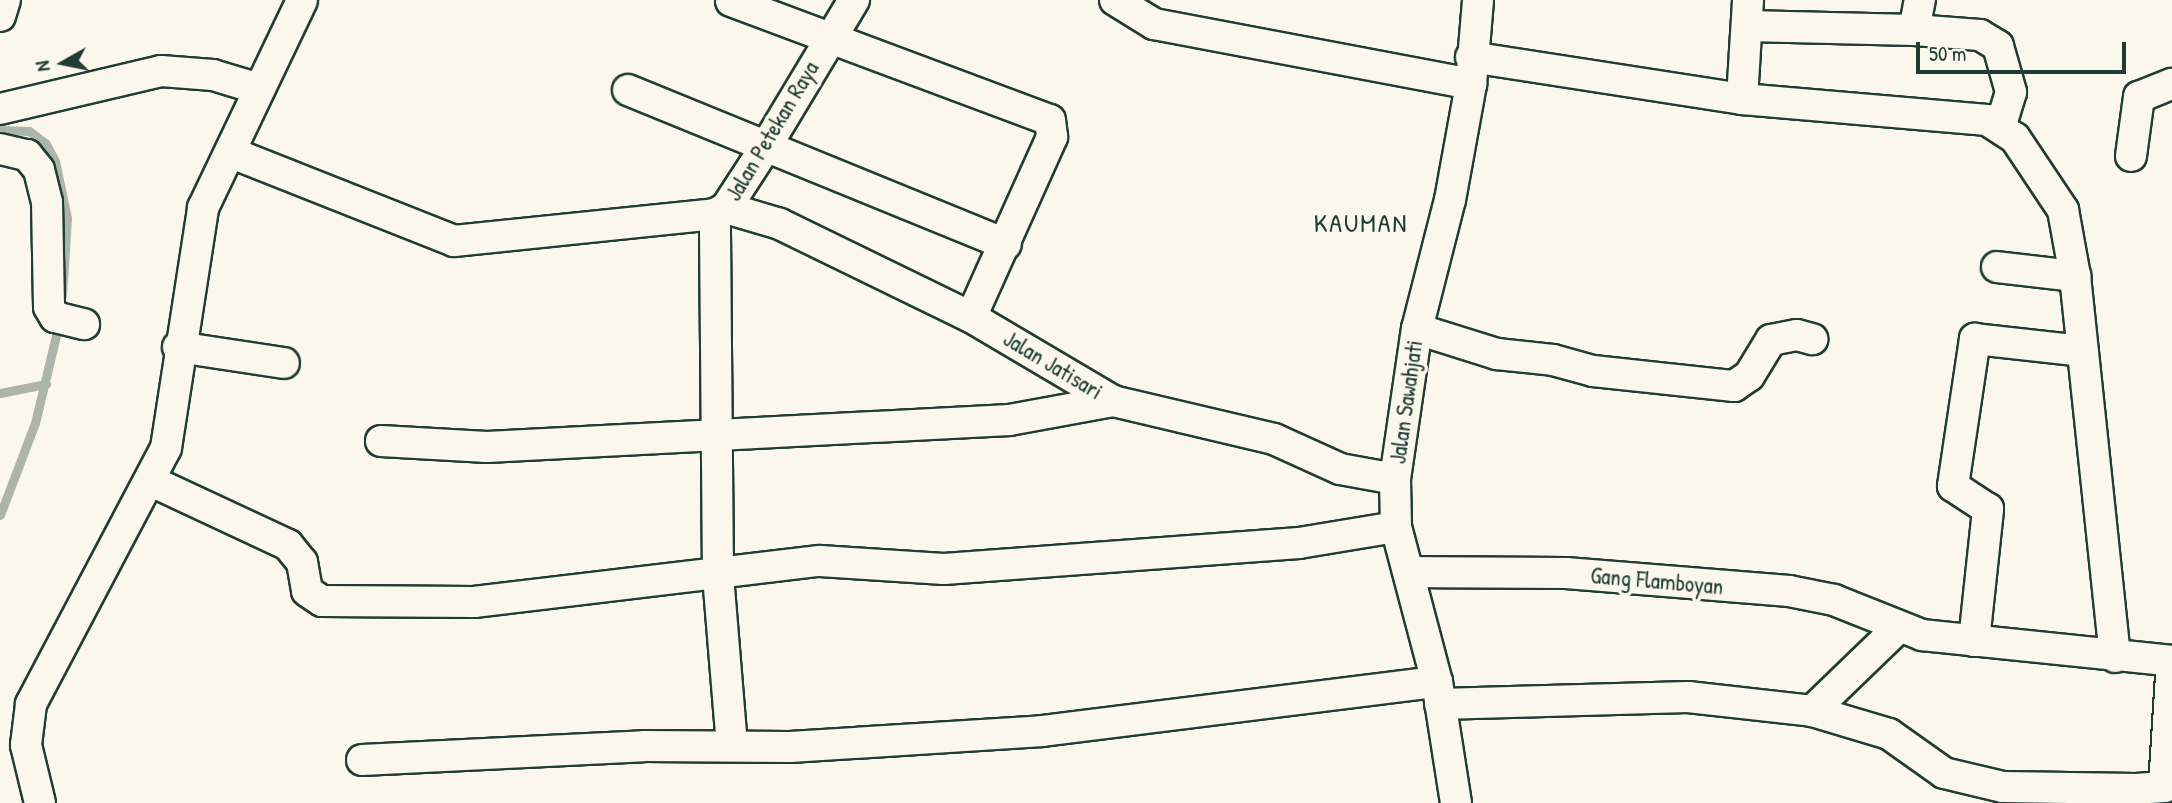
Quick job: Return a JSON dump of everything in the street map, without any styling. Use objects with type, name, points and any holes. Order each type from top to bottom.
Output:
[{"type":"street","points":[[0,16],[5,0]]},
{"type":"street","points":[[40,803],[26,745],[31,704],[151,481],[166,448],[178,347],[203,208],[232,153],[302,0]]},
{"type":"street","name":"Jalan Petekan Raya","points":[[732,746],[718,575],[715,434],[721,211],[765,148],[854,0]]},
{"type":"street","points":[[1115,0],[1154,24],[1471,70],[1742,99],[1987,120],[2000,127],[2028,154],[2063,210],[2075,276],[2115,657]]},
{"type":"street","name":"Jalan Sawahjati","points":[[1456,803],[1438,693],[1396,527],[1395,479],[1417,329],[1450,200],[1471,70],[1478,0]]},
{"type":"street","points":[[1914,30],[1920,0]]},
{"type":"street","points":[[731,1],[1050,120],[1052,137],[971,317]]},
{"type":"street","points":[[1742,99],[1747,13],[1980,34],[1998,46],[2011,92],[2000,127]]},
{"type":"street","points":[[0,109],[161,71],[214,75],[259,89]]},
{"type":"street","points":[[2131,156],[2139,97],[2172,84]]},
{"type":"street","points":[[628,90],[1006,244]]},
{"type":"street","points":[[0,149],[27,155],[39,170],[47,202],[48,299],[68,321]]},
{"type":"street","points":[[232,153],[454,241],[721,211]]},
{"type":"street","name":"Jalan Jatisari","points":[[721,211],[780,224],[971,317],[1113,401],[1274,439],[1340,469],[1395,479]]},
{"type":"street","points":[[1997,267],[2075,276]]},
{"type":"street","points":[[1417,329],[1497,354],[1564,362],[1593,371],[1734,386],[1749,376],[1772,340],[1797,335],[1812,339]]},
{"type":"street","points":[[1974,641],[1988,509],[1953,485],[1975,339],[2082,351]]},
{"type":"street","points":[[178,347],[284,363]]},
{"type":"street","points":[[381,441],[487,447],[1009,420],[1113,401]]},
{"type":"street","points":[[151,481],[288,545],[302,562],[307,591],[322,601],[474,602],[820,561],[944,569],[1299,543],[1396,527]]},
{"type":"street","name":"Gang Flamboyan","points":[[1409,572],[1566,573],[1789,591],[1834,600],[1898,628],[1974,641],[2172,661],[2168,787]]},
{"type":"street","points":[[1812,711],[1898,628]]},
{"type":"street","points":[[362,760],[1042,731],[1438,693],[1688,697],[1812,711],[1889,734],[1944,773],[2002,795],[2168,787]]},
{"type":"waterway","points":[[0,130],[29,131],[46,144],[55,161],[67,218],[62,295]]},
{"type":"waterway","points":[[0,515],[35,423],[59,323]]},
{"type":"waterway","points":[[0,393],[46,384]]},
{"type":"district","name":"KAUMAN","points":[[1361,223]]}]
